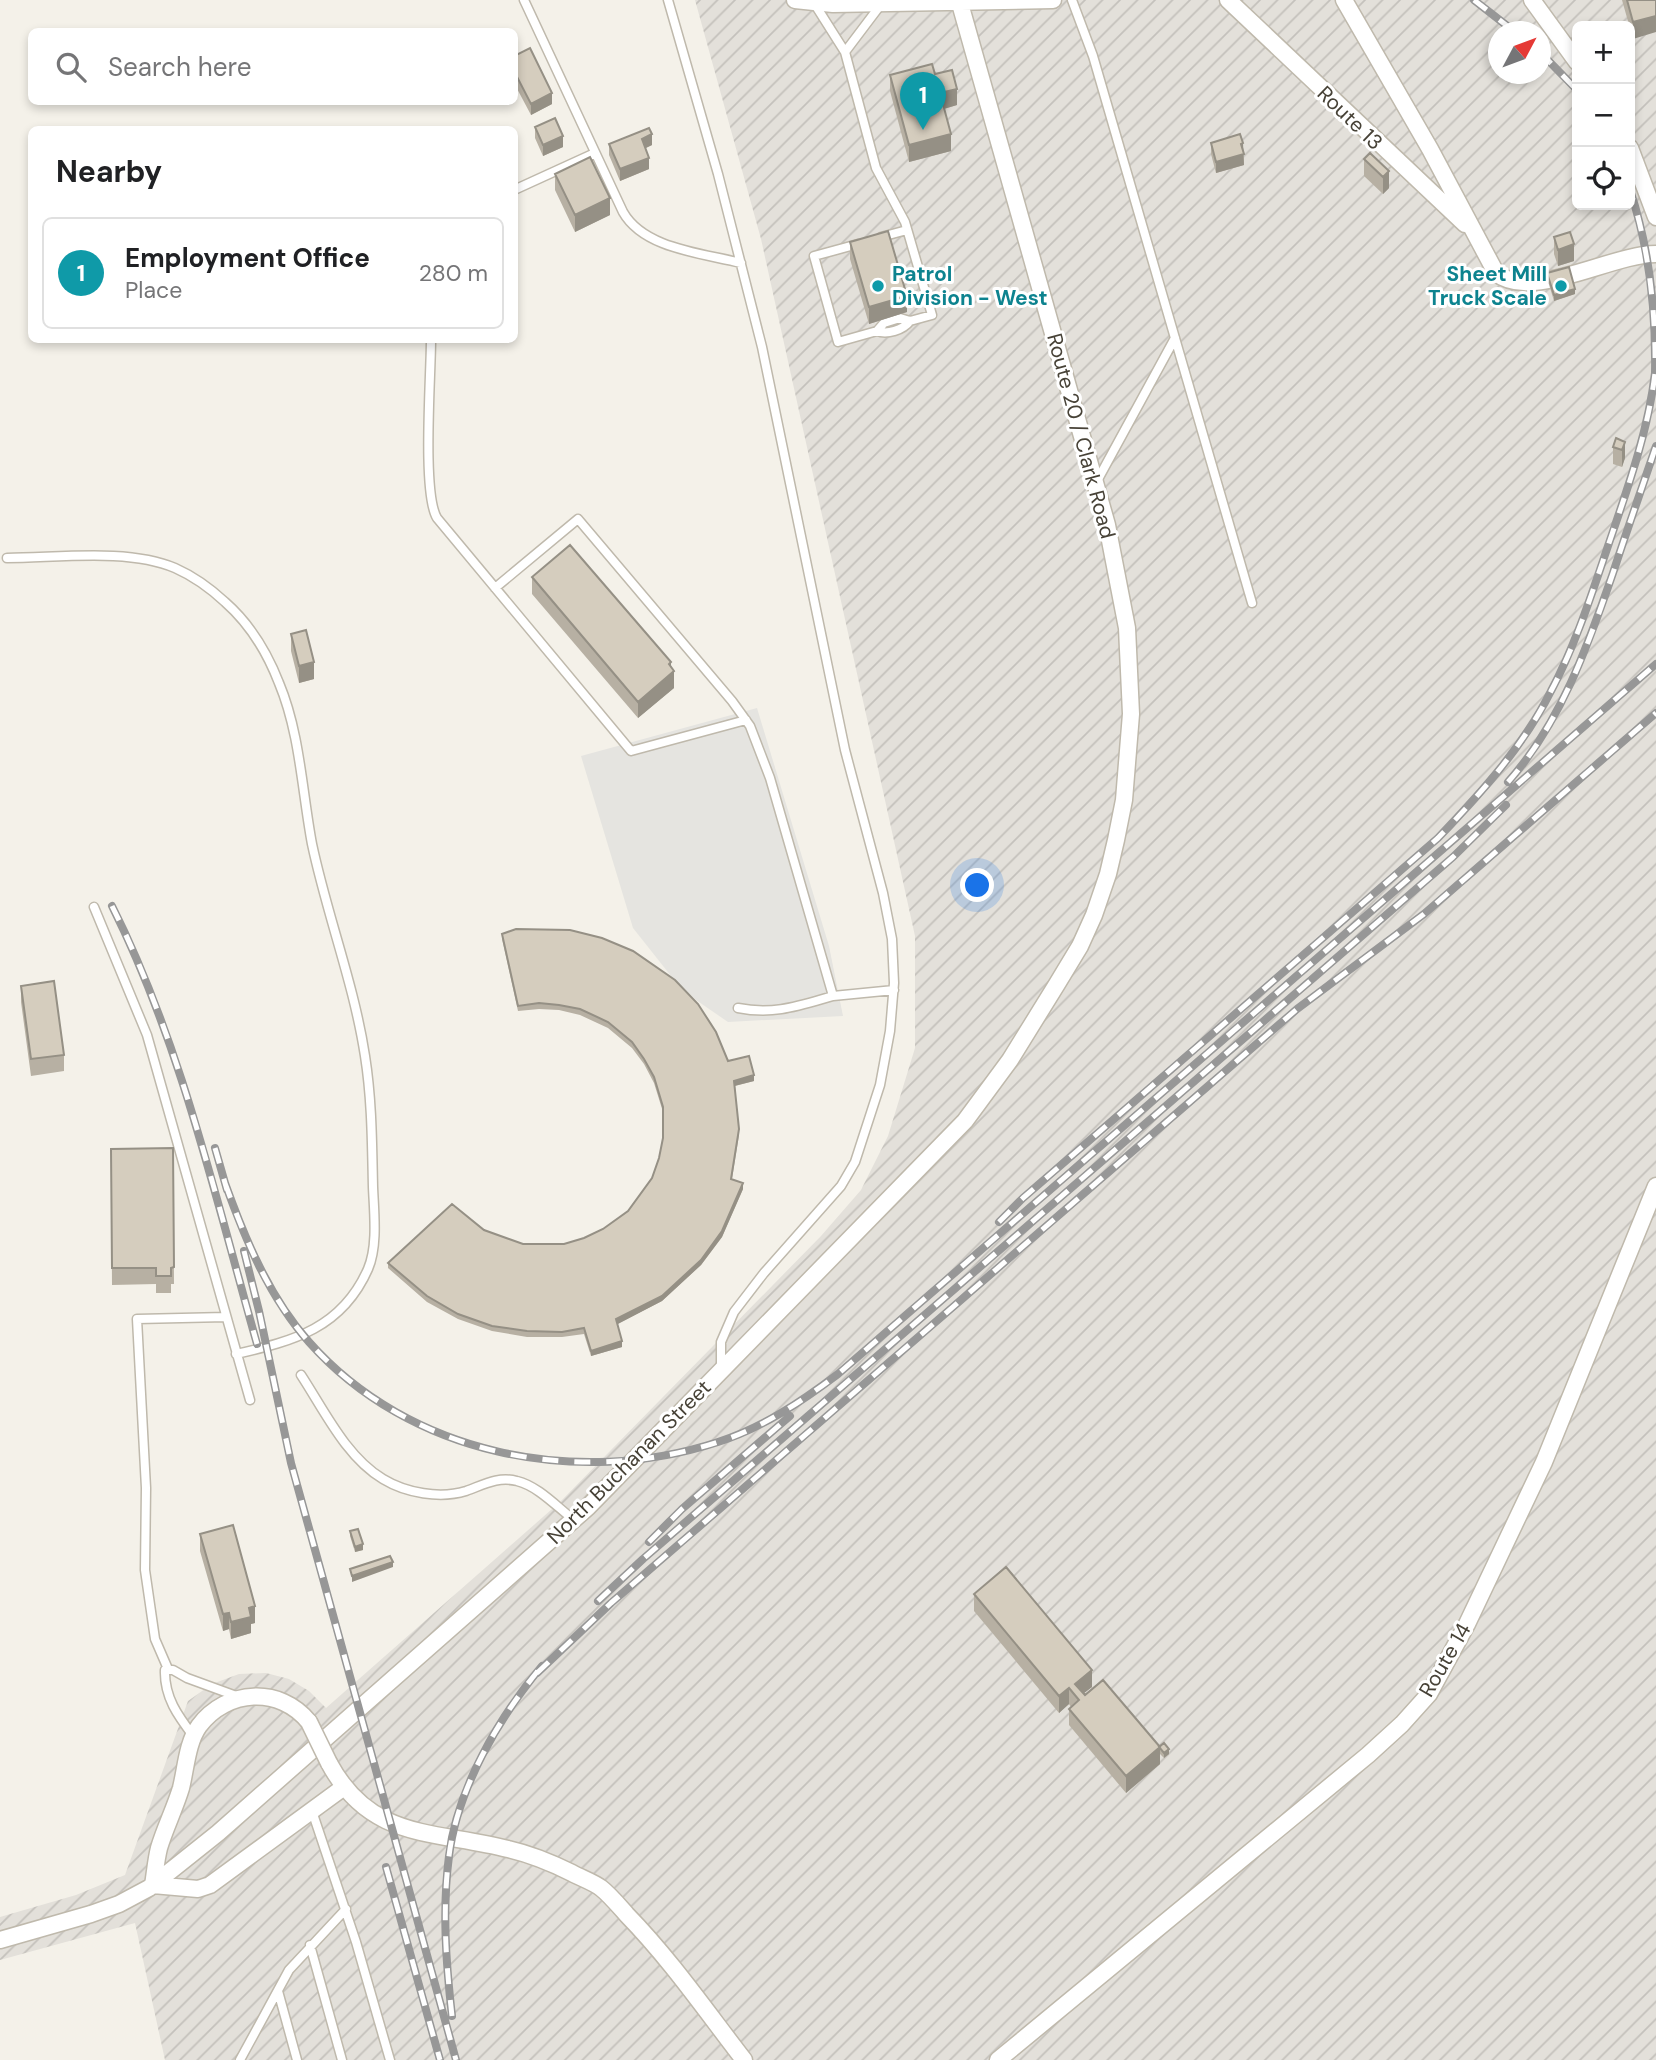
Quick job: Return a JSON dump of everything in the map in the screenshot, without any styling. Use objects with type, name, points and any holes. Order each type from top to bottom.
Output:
[{"type":"street","points":[[795,0],[814,3],[1053,0]]},
{"type":"street","name":"Route 20 / Clark Road","points":[[959,0],[1096,484],[1120,587],[1127,628],[1131,714],[1128,757],[1116,840]]},
{"type":"street","name":"Route 13","points":[[1227,0],[1475,233]]},
{"type":"street","name":"Route 13","points":[[1345,0],[1418,126],[1496,273],[1522,284],[1656,254]]},
{"type":"street","points":[[1532,0],[1572,55]]},
{"type":"street","points":[[1635,162],[1656,217]]},
{"type":"street","name":"North Buchanan Street","points":[[0,1940],[119,1904],[153,1885],[218,1833],[574,1520],[980,1103],[1010,1060],[1080,946],[1108,874],[1116,840]]},
{"type":"street","name":"Route 14","points":[[999,2060],[1359,1763],[1402,1724],[1429,1694],[1467,1623],[1544,1461],[1656,1186]]},
{"type":"street","points":[[344,1787],[211,1885],[198,1889],[153,1885],[159,1849],[199,1727],[217,1709],[242,1698],[266,1695],[299,1711],[309,1722],[344,1787],[372,1814],[388,1823],[430,1835],[508,1849],[553,1864],[600,1887],[654,1943],[744,2060]]},
{"type":"lane","points":[[524,0],[623,212],[637,231],[654,241],[741,263]]},
{"type":"lane","points":[[668,0],[719,174],[741,263],[789,475],[845,750],[889,920],[894,990],[891,1031],[880,1085],[855,1162],[841,1186],[764,1273],[734,1312],[721,1342],[721,1371]]},
{"type":"lane","points":[[1072,0],[1093,56],[1252,603]]},
{"type":"lane","points":[[814,3],[845,51],[876,168],[907,230],[932,315],[910,321],[904,318],[884,323],[877,331],[838,342],[814,256],[907,230]]},
{"type":"lane","points":[[845,51],[882,3]]},
{"type":"lane","points":[[518,188],[595,153]]},
{"type":"lane","points":[[1096,484],[1175,338]]},
{"type":"lane","points":[[431,343],[431,507],[437,518],[631,751],[746,720]]},
{"type":"lane","points":[[495,588],[578,519],[746,720],[770,779],[833,996]]},
{"type":"lane","points":[[7,558],[132,559],[156,562],[196,579],[226,603],[250,628],[266,654],[288,710],[313,847],[365,1054],[372,1134],[372,1256],[357,1290],[324,1324],[298,1338],[236,1354]]},
{"type":"lane","points":[[94,907],[147,1035],[250,1400]]},
{"type":"lane","points":[[738,1008],[761,1012],[783,1011],[833,996],[894,990]]},
{"type":"lane","points":[[226,1317],[137,1319],[146,1488],[145,1570],[155,1639],[168,1669],[242,1698]]},
{"type":"lane","points":[[301,1375],[346,1443],[368,1468],[384,1480],[410,1490],[447,1495],[499,1479],[518,1481],[536,1490],[574,1520]]},
{"type":"lane","points":[[168,1669],[165,1671],[165,1682],[174,1710],[194,1737]]},
{"type":"lane","points":[[312,1811],[346,1909],[390,2060]]},
{"type":"lane","points":[[240,2060],[289,1970],[346,1909]]},
{"type":"lane","points":[[310,1945],[342,2060]]},
{"type":"lane","points":[[278,1991],[297,2060]]},
{"type":"shaded area","points":[[695,0],[1656,0],[1656,2060],[165,2060],[135,1923],[0,1960],[0,1917],[76,1895],[125,1875],[188,1701],[212,1684],[239,1674],[266,1673],[289,1679],[309,1691],[326,1708],[560,1502],[821,1236],[861,1190],[888,1136],[915,1048],[915,936],[761,239]]},
{"type":"shaded area","points":[[757,708],[829,946],[843,1016],[728,1022],[696,1000],[671,976],[633,928],[581,756]]},
{"type":"building","points":[[1627,0],[1656,0],[1656,16],[1633,21]]},
{"type":"building","points":[[530,48],[552,93],[531,104],[518,79],[518,54]]},
{"type":"building","points":[[932,64],[935,74],[952,70],[957,89],[940,93],[951,134],[909,145],[890,75]]},
{"type":"building","points":[[555,118],[563,136],[543,145],[535,127]]},
{"type":"building","points":[[649,128],[652,134],[642,139],[649,158],[620,169],[609,144]]},
{"type":"building","points":[[1240,134],[1244,154],[1216,162],[1211,143]]},
{"type":"building","points":[[1370,153],[1389,171],[1383,177],[1364,159]]},
{"type":"building","points":[[590,157],[610,198],[575,215],[555,174]]},
{"type":"building","name":"Patrol Division - West","points":[[888,231],[907,296],[869,307],[850,242]]},
{"type":"building","points":[[1570,232],[1574,244],[1558,250],[1554,237]]},
{"type":"building","name":"Sheet Mill Truck Scale","points":[[1569,267],[1575,289],[1554,295],[1547,273]]},
{"type":"building","points":[[1616,438],[1625,442],[1622,450],[1613,447]]},
{"type":"building","points":[[570,545],[671,662],[669,664],[674,671],[638,702],[532,577]]},
{"type":"building","points":[[306,630],[314,662],[299,666],[291,634]]},
{"type":"building","points":[[516,929],[570,930],[602,938],[633,951],[675,980],[698,1004],[716,1032],[728,1061],[749,1056],[754,1075],[734,1081],[739,1129],[731,1179],[743,1183],[722,1231],[701,1260],[662,1296],[616,1319],[622,1341],[591,1351],[584,1328],[562,1332],[527,1331],[492,1326],[458,1314],[427,1296],[388,1263],[452,1204],[484,1230],[523,1244],[564,1244],[603,1229],[628,1211],[652,1178],[663,1138],[663,1107],[654,1077],[632,1042],[608,1022],[580,1009],[559,1005],[539,1003],[518,1006],[502,934]]},
{"type":"building","points":[[54,981],[64,1055],[31,1059],[21,986]]},
{"type":"building","points":[[173,1148],[174,1267],[171,1268],[171,1276],[156,1276],[156,1268],[112,1268],[111,1149]]},
{"type":"building","points":[[233,1525],[255,1606],[249,1608],[251,1617],[231,1622],[229,1613],[223,1614],[200,1534]]},
{"type":"building","points":[[358,1529],[363,1544],[355,1547],[350,1531]]},
{"type":"building","points":[[390,1556],[393,1562],[352,1576],[350,1569]]},
{"type":"building","points":[[1006,1567],[1092,1670],[1075,1684],[1085,1695],[1103,1680],[1160,1747],[1126,1776],[1069,1709],[1079,1700],[1069,1688],[1059,1696],[974,1594]]},
{"type":"building","points":[[1164,1743],[1169,1749],[1164,1753],[1159,1747]]},
{"type":"railway","points":[[1474,0],[1501,21]]},
{"type":"railway","points":[[1551,63],[1572,85]]},
{"type":"railway","points":[[999,1222],[1023,1198],[1438,838],[1500,769],[1540,712],[1568,655],[1590,599],[1648,417],[1655,373],[1653,304],[1647,257],[1635,206]]},
{"type":"railway","points":[[1508,782],[1543,735],[1571,683],[1603,601],[1656,446]]},
{"type":"railway","points":[[225,1183],[260,1267],[295,1325],[350,1381],[395,1412],[445,1435],[498,1452],[553,1460],[609,1462],[664,1456],[718,1442],[781,1413],[838,1374],[1656,664]]},
{"type":"railway","points":[[537,1673],[611,1603],[1297,1009],[1424,914],[1656,713]]},
{"type":"railway","points":[[598,1601],[643,1559],[1453,857],[1506,805]]},
{"type":"railway","points":[[112,906],[158,1012],[177,1066],[257,1344]]},
{"type":"railway","points":[[215,1148],[227,1190]]},
{"type":"railway","points":[[244,1251],[291,1463],[456,2060]]},
{"type":"railway","points":[[649,1542],[682,1509],[790,1416]]},
{"type":"railway","points":[[452,2016],[445,1916],[449,1856],[454,1831],[461,1805],[482,1755],[510,1708],[542,1666]]},
{"type":"railway","points":[[386,1867],[440,2060]]},
{"type":"place","name":"Employment Office","points":[[923,130]]},
{"type":"place","name":"Patrol Division - West","points":[[878,286]]},
{"type":"place","name":"Sheet Mill Truck Scale","points":[[1561,286]]}]
